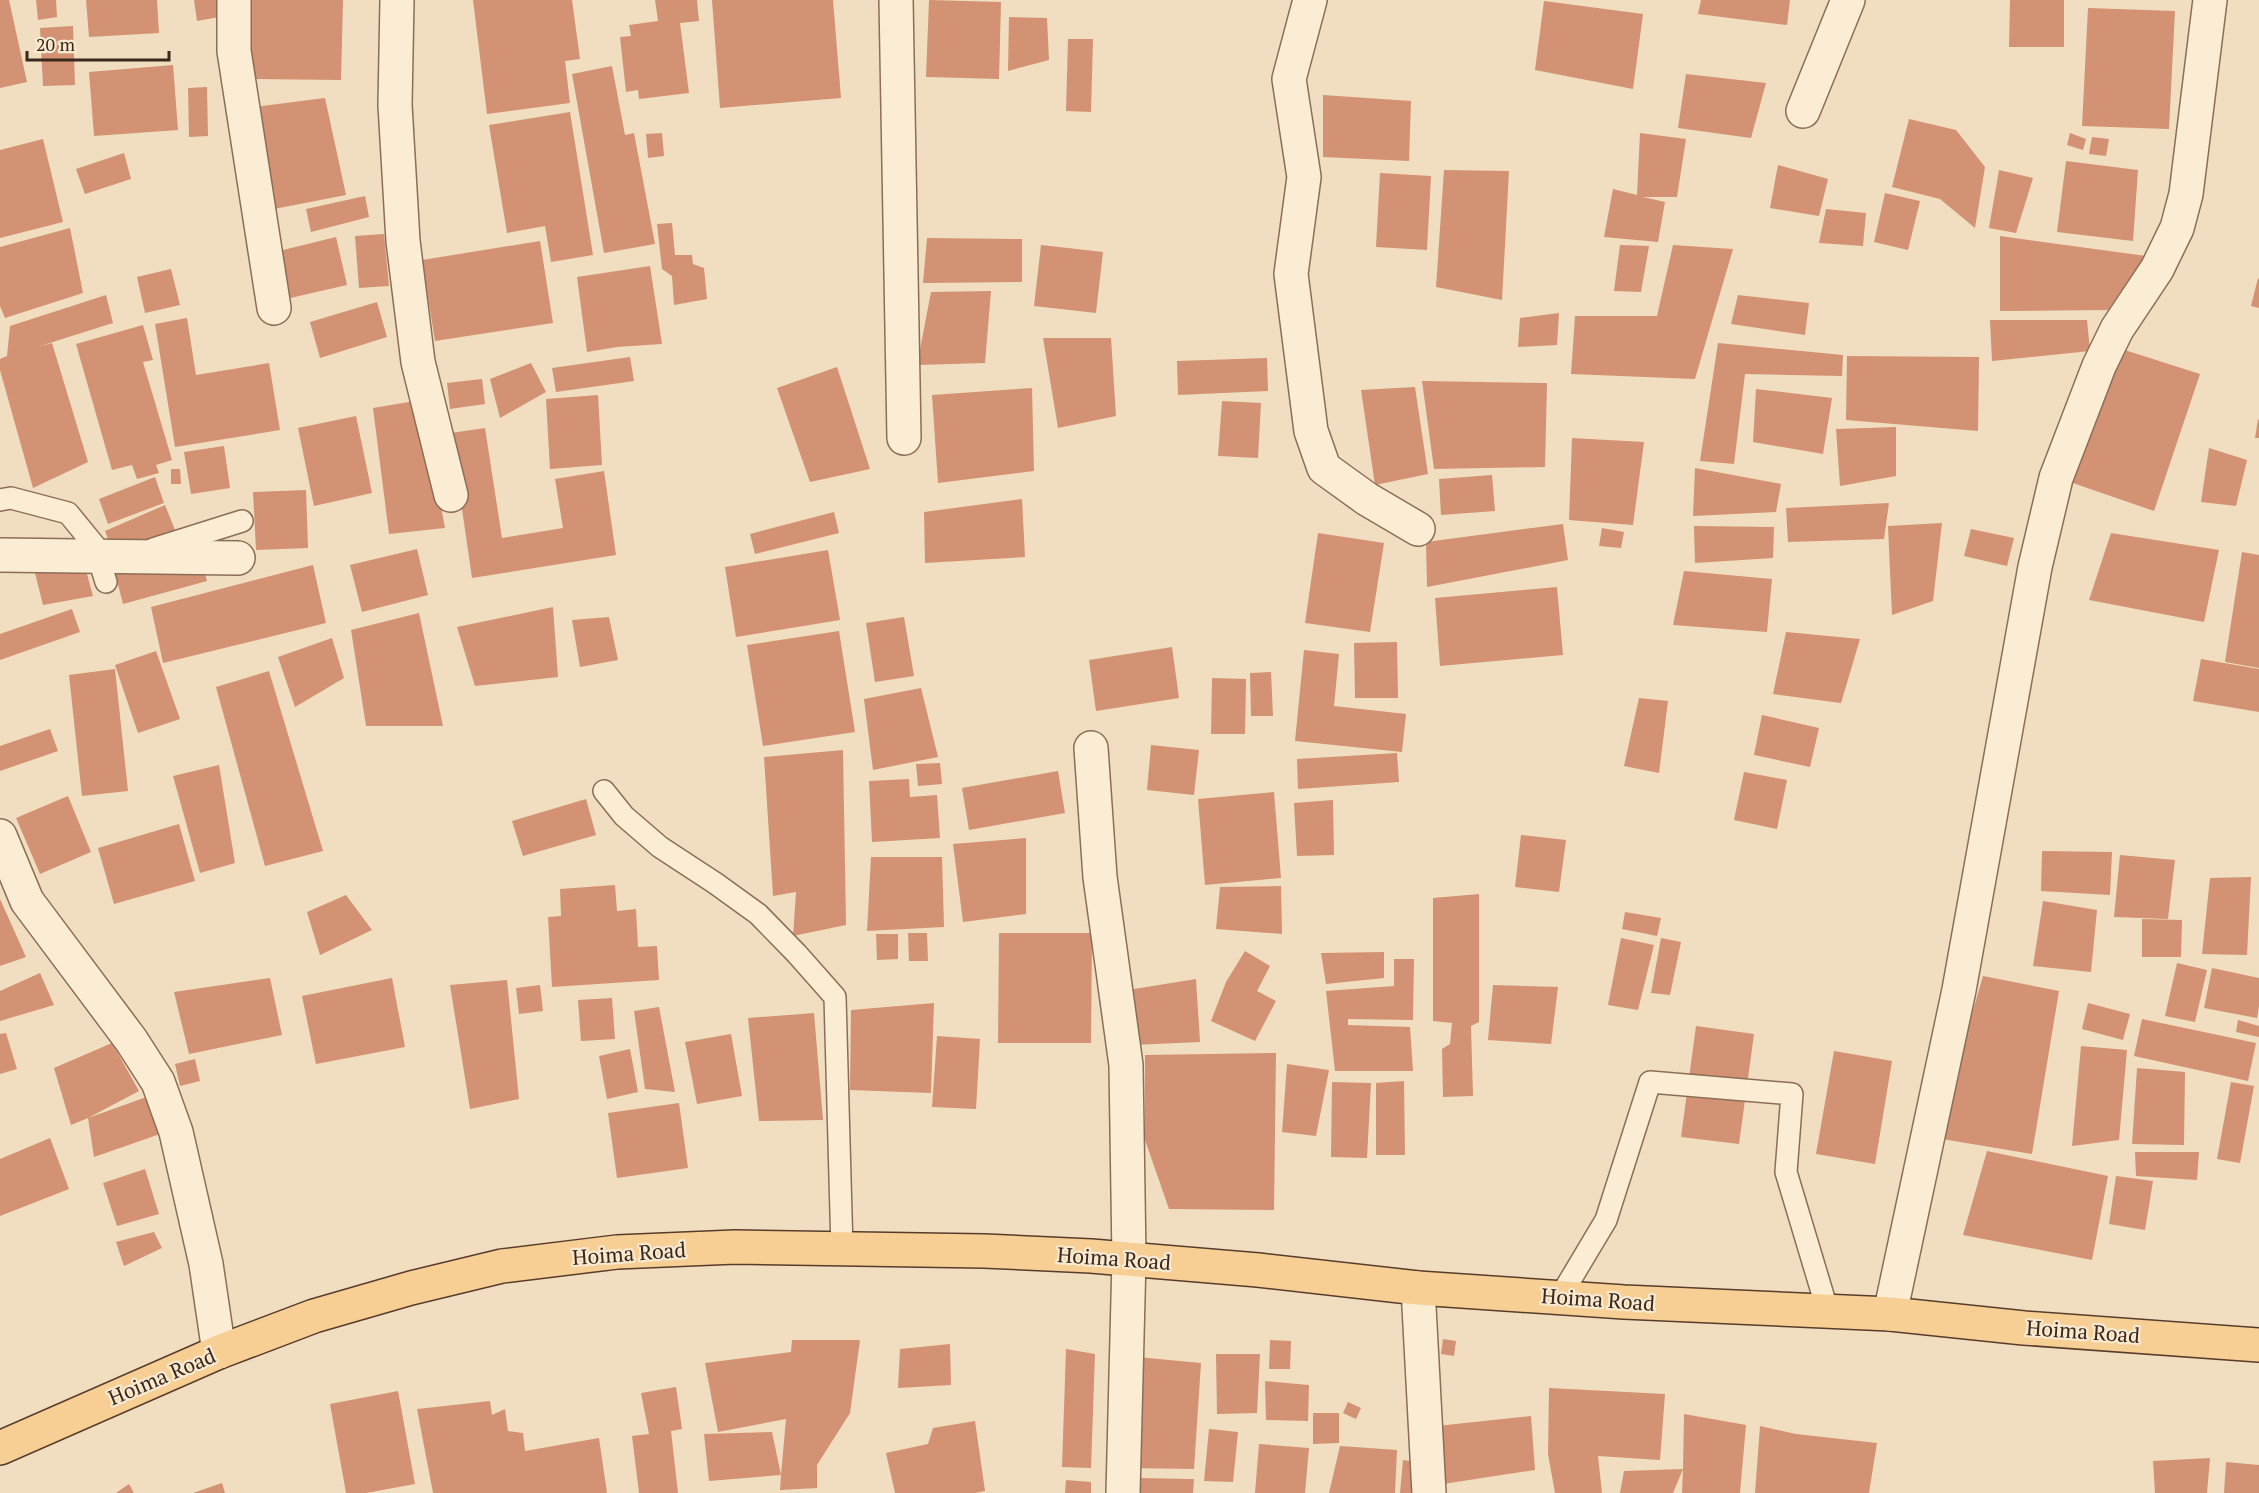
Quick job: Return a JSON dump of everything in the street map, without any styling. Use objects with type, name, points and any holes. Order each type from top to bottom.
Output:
[{"type":"main road","name":"Hoima Road","points":[[0,1448],[219,1352],[314,1316],[411,1288],[502,1266],[640,1251],[735,1247],[984,1251],[1129,1259],[1258,1270],[1418,1288],[1624,1302],[1890,1314],[2024,1328],[2259,1345]]},
{"type":"street","points":[[234,0],[234,51],[274,308]]},
{"type":"street","points":[[397,0],[395,105],[403,241],[418,362],[451,495]]},
{"type":"street","points":[[896,0],[904,438]]},
{"type":"street","points":[[1310,0],[1289,79],[1304,177],[1291,274],[1311,431],[1324,468],[1367,499],[1418,529]]},
{"type":"street","points":[[1803,111],[1848,0]]},
{"type":"street","points":[[1890,1314],[1959,990],[2032,578],[2044,524],[2056,478],[2108,346],[2157,269],[2177,228],[2186,194],[2210,0]]},
{"type":"street","points":[[0,555],[238,558]]},
{"type":"street","points":[[1091,748],[1100,877],[1126,1065],[1129,1259],[1123,1493]]},
{"type":"street","points":[[0,836],[27,901],[131,1040],[158,1082],[176,1131],[206,1264],[219,1352]]},
{"type":"street","points":[[1418,1288],[1429,1493]]},
{"type":"lane","points":[[0,500],[11,498],[68,513],[95,546],[104,575],[242,521]]},
{"type":"lane","points":[[604,791],[624,816],[660,847],[758,914],[835,998],[842,1250]]},
{"type":"lane","points":[[1560,1297],[1606,1220],[1650,1082],[1792,1094],[1786,1172],[1828,1312]]},
{"type":"building","points":[[0,0],[9,0],[27,82],[0,88]]},
{"type":"building","points":[[36,0],[56,0],[57,17],[38,20]]},
{"type":"building","points":[[86,0],[157,0],[159,33],[89,37]]},
{"type":"building","points":[[194,0],[216,0],[219,17],[197,21]]},
{"type":"building","points":[[248,0],[343,0],[341,80],[246,79]]},
{"type":"building","points":[[473,0],[572,0],[580,59],[565,61],[570,103],[487,114]]},
{"type":"building","points":[[655,0],[697,0],[699,21],[680,23],[689,93],[639,99],[638,90],[626,92],[620,37],[631,36],[629,25],[658,21]]},
{"type":"building","points":[[712,0],[833,0],[841,98],[720,108]]},
{"type":"building","points":[[929,0],[1001,2],[999,79],[926,77]]},
{"type":"building","points":[[1701,0],[1790,0],[1787,25],[1698,14]]},
{"type":"building","points":[[2010,0],[2064,0],[2064,47],[2009,47]]},
{"type":"building","points":[[1544,1],[1643,14],[1633,89],[1535,70]]},
{"type":"building","points":[[2088,8],[2175,11],[2169,129],[2082,126]]},
{"type":"building","points":[[1009,17],[1047,18],[1049,60],[1008,71]]},
{"type":"building","points":[[73,26],[75,85],[43,86],[40,28]]},
{"type":"building","points":[[1068,39],[1093,39],[1091,112],[1066,111]]},
{"type":"building","points":[[173,65],[178,130],[94,136],[89,72]]},
{"type":"building","points":[[612,66],[625,135],[634,133],[655,244],[604,253],[572,74]]},
{"type":"building","points":[[1686,74],[1766,83],[1751,138],[1678,128]]},
{"type":"building","points":[[207,87],[208,136],[189,137],[188,88]]},
{"type":"building","points":[[1323,95],[1411,101],[1409,161],[1323,157]]},
{"type":"building","points":[[325,98],[346,195],[269,210],[247,108]]},
{"type":"building","points":[[570,112],[593,255],[551,262],[545,226],[507,233],[489,125]]},
{"type":"building","points":[[1909,119],[1956,130],[1985,167],[1975,228],[1940,199],[1892,187]]},
{"type":"building","points":[[662,133],[664,156],[648,158],[646,134]]},
{"type":"building","points":[[1640,133],[1686,139],[1677,197],[1643,197],[1665,202],[1658,242],[1604,237],[1613,189],[1637,195]]},
{"type":"building","points":[[2070,133],[2086,139],[2083,150],[2067,145]]},
{"type":"building","points":[[2092,137],[2109,139],[2106,156],[2089,154]]},
{"type":"building","points":[[43,139],[63,222],[0,238],[0,150]]},
{"type":"building","points":[[124,153],[131,179],[85,194],[76,169]]},
{"type":"building","points":[[2066,161],[2138,170],[2133,241],[2057,232]]},
{"type":"building","points":[[1778,165],[1828,179],[1819,216],[1770,208]]},
{"type":"building","points":[[1444,170],[1509,171],[1502,300],[1436,287]]},
{"type":"building","points":[[1999,170],[2033,178],[2016,233],[1989,228]]},
{"type":"building","points":[[1380,173],[1431,176],[1427,250],[1376,247]]},
{"type":"building","points":[[1885,193],[1920,201],[1908,250],[1874,242]]},
{"type":"building","points":[[365,196],[369,217],[311,232],[306,209]]},
{"type":"building","points":[[1826,209],[1866,213],[1863,246],[1819,243]]},
{"type":"building","points":[[672,223],[675,255],[692,255],[693,264],[704,268],[707,299],[674,305],[672,276],[662,269],[657,224]]},
{"type":"building","points":[[70,228],[83,293],[5,318],[0,306],[0,247]]},
{"type":"building","points":[[384,234],[389,286],[359,288],[355,236]]},
{"type":"building","points":[[2000,236],[2146,256],[2108,310],[2000,311]]},
{"type":"building","points":[[336,237],[347,285],[286,299],[275,252]]},
{"type":"building","points":[[927,238],[1022,239],[1022,282],[923,283]]},
{"type":"building","points":[[540,241],[553,323],[435,341],[422,260]]},
{"type":"building","points":[[1041,245],[1103,252],[1096,313],[1034,306]]},
{"type":"building","points":[[1620,245],[1649,246],[1641,292],[1614,291]]},
{"type":"building","points":[[1673,245],[1733,249],[1695,379],[1571,374],[1575,316],[1657,316]]},
{"type":"building","points":[[650,266],[662,344],[587,352],[577,277]]},
{"type":"building","points":[[171,269],[180,305],[145,313],[137,277]]},
{"type":"building","points":[[2259,279],[2259,308],[2251,306]]},
{"type":"building","points":[[991,291],[985,363],[917,365],[931,292]]},
{"type":"building","points":[[106,295],[113,323],[37,347],[52,343],[88,462],[33,488],[0,370],[0,359],[7,356],[10,326]]},
{"type":"building","points":[[1738,295],[1809,303],[1805,335],[1731,324]]},
{"type":"building","points":[[377,302],[387,337],[320,358],[310,322]]},
{"type":"building","points":[[1559,313],[1557,345],[1518,347],[1520,318]]},
{"type":"building","points":[[187,318],[196,375],[269,363],[280,430],[175,447],[155,324]]},
{"type":"building","points":[[1990,320],[2087,320],[2090,351],[1992,361]]},
{"type":"building","points":[[143,325],[153,360],[143,362],[172,460],[156,465],[159,473],[137,479],[132,465],[112,470],[76,344]]},
{"type":"building","points":[[1043,338],[1111,338],[1116,416],[1058,428]]},
{"type":"building","points":[[1718,343],[1843,355],[1842,376],[1745,374],[1734,464],[1700,461]]},
{"type":"building","points":[[2112,346],[2200,374],[2154,511],[2067,481]]},
{"type":"building","points":[[1847,356],[1979,357],[1978,431],[1846,420]]},
{"type":"building","points":[[630,357],[634,381],[556,392],[552,368]]},
{"type":"building","points":[[1267,358],[1268,391],[1178,395],[1177,361]]},
{"type":"building","points":[[531,363],[546,392],[500,418],[490,379]]},
{"type":"building","points":[[837,367],[870,469],[810,482],[777,388]]},
{"type":"building","points":[[482,379],[485,404],[450,409],[447,383]]},
{"type":"building","points":[[1422,381],[1547,383],[1545,467],[1434,469]]},
{"type":"building","points":[[1415,387],[1428,474],[1375,485],[1361,390]]},
{"type":"building","points":[[1032,388],[1034,471],[938,483],[932,395]]},
{"type":"building","points":[[1756,389],[1832,398],[1823,454],[1753,442]]},
{"type":"building","points":[[598,395],[602,465],[550,469],[546,399]]},
{"type":"building","points":[[421,400],[445,528],[389,534],[373,408]]},
{"type":"building","points":[[1222,401],[1261,403],[1258,458],[1218,456]]},
{"type":"building","points":[[356,416],[372,493],[314,506],[298,428]]},
{"type":"building","points":[[2258,419],[2259,438],[2255,438]]},
{"type":"building","points":[[1896,427],[1896,476],[1840,486],[1836,429]]},
{"type":"building","points":[[485,428],[502,538],[563,528],[555,479],[604,471],[616,555],[472,578],[451,433]]},
{"type":"building","points":[[1572,438],[1644,442],[1633,525],[1569,520]]},
{"type":"building","points":[[224,446],[230,488],[191,494],[184,452]]},
{"type":"building","points":[[2209,448],[2247,460],[2236,506],[2201,502]]},
{"type":"building","points":[[1695,468],[1781,484],[1776,512],[1693,516]]},
{"type":"building","points":[[171,469],[180,469],[181,484],[171,484]]},
{"type":"building","points":[[1492,475],[1495,511],[1441,515],[1439,479]]},
{"type":"building","points":[[155,477],[164,503],[108,524],[99,499]]},
{"type":"building","points":[[306,490],[308,548],[256,550],[253,492]]},
{"type":"building","points":[[1022,499],[1025,557],[925,563],[924,512]]},
{"type":"building","points":[[1889,503],[1884,539],[1788,542],[1786,508]]},
{"type":"building","points":[[165,505],[175,530],[115,557],[105,531]]},
{"type":"building","points":[[834,512],[839,533],[755,554],[750,534]]},
{"type":"building","points":[[1942,523],[1933,601],[1892,615],[1888,526]]},
{"type":"building","points":[[1563,524],[1568,560],[1427,587],[1426,542]]},
{"type":"building","points":[[1694,526],[1774,527],[1773,558],[1695,563]]},
{"type":"building","points":[[1602,528],[1624,532],[1621,548],[1599,546]]},
{"type":"building","points":[[1971,529],[2014,538],[2007,566],[1964,556]]},
{"type":"building","points":[[1318,533],[1384,543],[1370,632],[1305,623]]},
{"type":"building","points":[[2111,533],[2219,550],[2204,622],[2089,600]]},
{"type":"building","points":[[198,547],[207,581],[123,604],[114,569]]},
{"type":"building","points":[[80,548],[93,596],[43,605],[32,561]]},
{"type":"building","points":[[417,549],[428,595],[362,612],[350,565]]},
{"type":"building","points":[[828,550],[840,620],[736,637],[725,567]]},
{"type":"building","points":[[2242,552],[2259,555],[2259,668],[2225,662]]},
{"type":"building","points":[[313,565],[326,623],[163,663],[151,607]]},
{"type":"building","points":[[1684,571],[1772,579],[1767,632],[1673,625]]},
{"type":"building","points":[[1557,587],[1563,655],[1440,666],[1435,598]]},
{"type":"building","points":[[553,607],[558,677],[475,686],[457,627]]},
{"type":"building","points":[[72,609],[80,632],[0,660],[0,634]]},
{"type":"building","points":[[419,613],[443,726],[366,726],[351,630]]},
{"type":"building","points":[[609,617],[618,660],[580,667],[572,620]]},
{"type":"building","points":[[904,617],[914,676],[875,682],[866,623]]},
{"type":"building","points":[[839,631],[855,732],[763,746],[747,645]]},
{"type":"building","points":[[1786,632],[1860,639],[1841,703],[1773,694]]},
{"type":"building","points":[[332,638],[344,678],[295,707],[278,657]]},
{"type":"building","points":[[1397,642],[1398,698],[1355,698],[1354,643]]},
{"type":"building","points":[[1172,647],[1179,698],[1096,711],[1089,660]]},
{"type":"building","points":[[1304,650],[1339,654],[1334,706],[1406,714],[1402,752],[1295,741]]},
{"type":"building","points":[[156,651],[180,719],[138,733],[115,665]]},
{"type":"building","points":[[2201,659],[2259,669],[2259,712],[2193,701]]},
{"type":"building","points":[[115,669],[128,791],[82,796],[69,675]]},
{"type":"building","points":[[269,671],[323,851],[265,866],[216,687]]},
{"type":"building","points":[[1271,672],[1273,716],[1251,716],[1250,673]]},
{"type":"building","points":[[1212,678],[1246,679],[1245,734],[1211,734]]},
{"type":"building","points":[[921,688],[938,757],[873,770],[864,699]]},
{"type":"building","points":[[1639,698],[1668,701],[1659,773],[1624,766]]},
{"type":"building","points":[[1762,715],[1819,728],[1810,767],[1754,755]]},
{"type":"building","points":[[50,729],[58,751],[0,771],[0,746]]},
{"type":"building","points":[[1151,745],[1199,750],[1194,795],[1147,790]]},
{"type":"building","points":[[843,750],[846,925],[793,936],[796,892],[773,896],[764,757]]},
{"type":"building","points":[[1397,753],[1399,782],[1298,789],[1297,759]]},
{"type":"building","points":[[940,763],[942,784],[918,786],[916,764]]},
{"type":"building","points":[[219,765],[235,863],[200,873],[173,776]]},
{"type":"building","points":[[1058,771],[1065,813],[969,830],[962,788]]},
{"type":"building","points":[[1744,772],[1787,780],[1777,829],[1734,820]]},
{"type":"building","points":[[909,779],[910,797],[937,795],[940,838],[872,842],[869,781]]},
{"type":"building","points":[[1274,792],[1281,878],[1205,885],[1198,799]]},
{"type":"building","points":[[68,796],[91,852],[40,874],[16,818]]},
{"type":"building","points":[[586,799],[596,835],[523,856],[512,821]]},
{"type":"building","points":[[1333,800],[1334,855],[1297,856],[1294,803]]},
{"type":"building","points":[[179,824],[195,881],[114,904],[98,848]]},
{"type":"building","points":[[1521,835],[1566,840],[1559,892],[1515,887]]},
{"type":"building","points":[[1026,838],[1026,914],[963,922],[953,844]]},
{"type":"building","points":[[2042,851],[2112,852],[2110,895],[2041,891]]},
{"type":"building","points":[[2120,855],[2175,860],[2168,919],[2114,917]]},
{"type":"building","points":[[871,857],[942,857],[944,927],[867,931]]},
{"type":"building","points":[[2251,877],[2247,955],[2202,954],[2210,878]]},
{"type":"building","points":[[615,885],[617,911],[636,909],[638,947],[657,946],[659,980],[552,987],[548,917],[561,916],[560,889]]},
{"type":"building","points":[[1281,886],[1282,934],[1216,929],[1220,887]]},
{"type":"building","points":[[1479,894],[1479,1022],[1471,1026],[1473,1096],[1443,1097],[1442,1049],[1450,1044],[1452,1023],[1433,1021],[1433,898]]},
{"type":"building","points":[[346,895],[372,930],[320,955],[307,912]]},
{"type":"building","points":[[0,899],[26,957],[0,966]]},
{"type":"building","points":[[2043,901],[2097,910],[2091,972],[2033,966]]},
{"type":"building","points":[[1625,912],[1661,918],[1657,936],[1622,929]]},
{"type":"building","points":[[2142,919],[2182,920],[2181,957],[2142,957]]},
{"type":"building","points":[[908,933],[927,933],[928,961],[909,961]]},
{"type":"building","points":[[999,933],[1092,933],[1091,1043],[998,1043]]},
{"type":"building","points":[[876,934],[898,934],[898,959],[877,960]]},
{"type":"building","points":[[1621,938],[1654,945],[1638,1010],[1608,1005]]},
{"type":"building","points":[[1661,938],[1681,942],[1670,995],[1651,993]]},
{"type":"building","points":[[1245,951],[1270,966],[1257,991],[1276,1001],[1255,1041],[1211,1021],[1226,982]]},
{"type":"building","points":[[1384,952],[1384,978],[1326,984],[1321,953]]},
{"type":"building","points":[[1394,959],[1414,959],[1413,1020],[1348,1019],[1348,1025],[1410,1027],[1413,1071],[1335,1071],[1326,991],[1394,986]]},
{"type":"building","points":[[2177,963],[2207,970],[2195,1022],[2165,1016]]},
{"type":"building","points":[[2212,968],[2259,978],[2257,1018],[2204,1008]]},
{"type":"building","points":[[40,973],[54,1005],[0,1021],[0,991]]},
{"type":"building","points":[[1983,976],[2059,991],[2032,1154],[1936,1138]]},
{"type":"building","points":[[270,978],[282,1035],[189,1054],[174,992]]},
{"type":"building","points":[[392,978],[405,1047],[316,1064],[302,996]]},
{"type":"building","points":[[1196,979],[1200,1042],[1132,1045],[1128,990]]},
{"type":"building","points":[[507,980],[519,1099],[470,1109],[450,985]]},
{"type":"building","points":[[540,985],[543,1011],[519,1014],[516,988]]},
{"type":"building","points":[[1493,985],[1558,987],[1551,1044],[1488,1040]]},
{"type":"building","points":[[612,998],[615,1039],[581,1041],[578,1000]]},
{"type":"building","points":[[934,1003],[931,1093],[850,1090],[851,1010]]},
{"type":"building","points":[[2088,1003],[2130,1014],[2123,1040],[2082,1029]]},
{"type":"building","points":[[659,1007],[675,1092],[645,1089],[634,1011]]},
{"type":"building","points":[[814,1013],[823,1120],[759,1121],[748,1018]]},
{"type":"building","points":[[2142,1019],[2256,1043],[2248,1081],[2134,1056]]},
{"type":"building","points":[[2238,1020],[2259,1026],[2259,1037],[2236,1032]]},
{"type":"building","points":[[1696,1026],[1754,1034],[1739,1144],[1681,1137]]},
{"type":"building","points":[[6,1033],[17,1069],[0,1074],[0,1034]]},
{"type":"building","points":[[731,1034],[742,1096],[697,1104],[685,1042]]},
{"type":"building","points":[[937,1036],[980,1039],[976,1109],[932,1107]]},
{"type":"building","points":[[112,1043],[139,1091],[71,1125],[54,1068]]},
{"type":"building","points":[[2081,1046],[2127,1050],[2119,1140],[2072,1146]]},
{"type":"building","points":[[630,1049],[638,1092],[607,1099],[599,1056]]},
{"type":"building","points":[[1834,1051],[1892,1061],[1875,1164],[1816,1154]]},
{"type":"building","points":[[1276,1053],[1274,1210],[1169,1209],[1145,1140],[1145,1055]]},
{"type":"building","points":[[195,1059],[200,1081],[180,1086],[175,1064]]},
{"type":"building","points":[[1287,1064],[1329,1070],[1316,1136],[1282,1132]]},
{"type":"building","points":[[2137,1068],[2185,1072],[2184,1145],[2132,1144]]},
{"type":"building","points":[[1404,1081],[1405,1155],[1376,1155],[1376,1083]]},
{"type":"building","points":[[1332,1082],[1371,1083],[1367,1158],[1331,1157]]},
{"type":"building","points":[[2231,1082],[2254,1086],[2240,1163],[2217,1159]]},
{"type":"building","points":[[152,1095],[163,1133],[94,1157],[88,1118]]},
{"type":"building","points":[[679,1103],[688,1168],[617,1178],[608,1113]]},
{"type":"building","points":[[50,1138],[69,1189],[0,1216],[0,1159]]},
{"type":"building","points":[[1987,1151],[2108,1176],[2092,1260],[1963,1235]]},
{"type":"building","points":[[2135,1152],[2199,1152],[2197,1180],[2136,1176]]},
{"type":"building","points":[[145,1169],[159,1214],[117,1226],[103,1183]]},
{"type":"building","points":[[2116,1176],[2153,1181],[2145,1230],[2109,1224]]},
{"type":"building","points":[[154,1232],[162,1248],[124,1266],[116,1242]]},
{"type":"building","points":[[1443,1339],[1456,1341],[1454,1356],[1441,1354]]},
{"type":"building","points":[[792,1340],[860,1340],[850,1413],[817,1465],[817,1488],[780,1490],[786,1419],[718,1432],[705,1363],[791,1352]]},
{"type":"building","points":[[1270,1340],[1291,1341],[1290,1369],[1269,1369]]},
{"type":"building","points":[[950,1344],[951,1385],[898,1388],[900,1349]]},
{"type":"building","points":[[1066,1349],[1095,1354],[1091,1468],[1062,1467]]},
{"type":"building","points":[[1216,1354],[1260,1354],[1257,1413],[1217,1414]]},
{"type":"building","points":[[1137,1357],[1201,1363],[1194,1469],[1127,1468]]},
{"type":"building","points":[[1265,1381],[1309,1385],[1308,1421],[1266,1420]]},
{"type":"building","points":[[676,1387],[682,1429],[671,1431],[678,1493],[639,1493],[632,1436],[649,1434],[641,1393]]},
{"type":"building","points":[[1549,1388],[1665,1394],[1660,1460],[1598,1456],[1602,1493],[1555,1493],[1548,1454]]},
{"type":"building","points":[[398,1391],[415,1484],[366,1493],[346,1493],[330,1404]]},
{"type":"building","points":[[490,1401],[492,1415],[505,1409],[508,1431],[523,1433],[525,1451],[599,1438],[607,1493],[433,1493],[417,1409]]},
{"type":"building","points":[[1348,1402],[1361,1408],[1356,1419],[1343,1413]]},
{"type":"building","points":[[1313,1413],[1339,1413],[1339,1443],[1313,1444]]},
{"type":"building","points":[[1684,1414],[1746,1425],[1740,1493],[1682,1493]]},
{"type":"building","points":[[1531,1416],[1535,1470],[1443,1484],[1437,1426]]},
{"type":"building","points":[[975,1421],[985,1491],[895,1493],[886,1453],[928,1444],[933,1428]]},
{"type":"building","points":[[1760,1426],[1796,1434],[1877,1443],[1869,1493],[1755,1493]]},
{"type":"building","points":[[1209,1429],[1238,1432],[1233,1482],[1204,1481]]},
{"type":"building","points":[[772,1432],[781,1475],[709,1481],[704,1434]]},
{"type":"building","points":[[1259,1444],[1309,1448],[1305,1493],[1255,1493]]},
{"type":"building","points":[[1340,1446],[1397,1450],[1395,1493],[1329,1493]]},
{"type":"building","points":[[2210,1458],[2207,1493],[2155,1493],[2153,1461]]},
{"type":"building","points":[[1403,1460],[1424,1463],[1419,1493],[1400,1493]]},
{"type":"building","points":[[2226,1462],[2259,1465],[2259,1493],[2224,1493]]},
{"type":"building","points":[[1683,1469],[1673,1493],[1620,1493],[1624,1471]]},
{"type":"building","points":[[1135,1478],[1194,1479],[1193,1493],[1133,1493]]},
{"type":"building","points":[[1066,1480],[1091,1482],[1091,1493],[1065,1493]]},
{"type":"building","points":[[222,1483],[225,1493],[193,1493]]},
{"type":"building","points":[[129,1484],[134,1493],[116,1493]]}]
